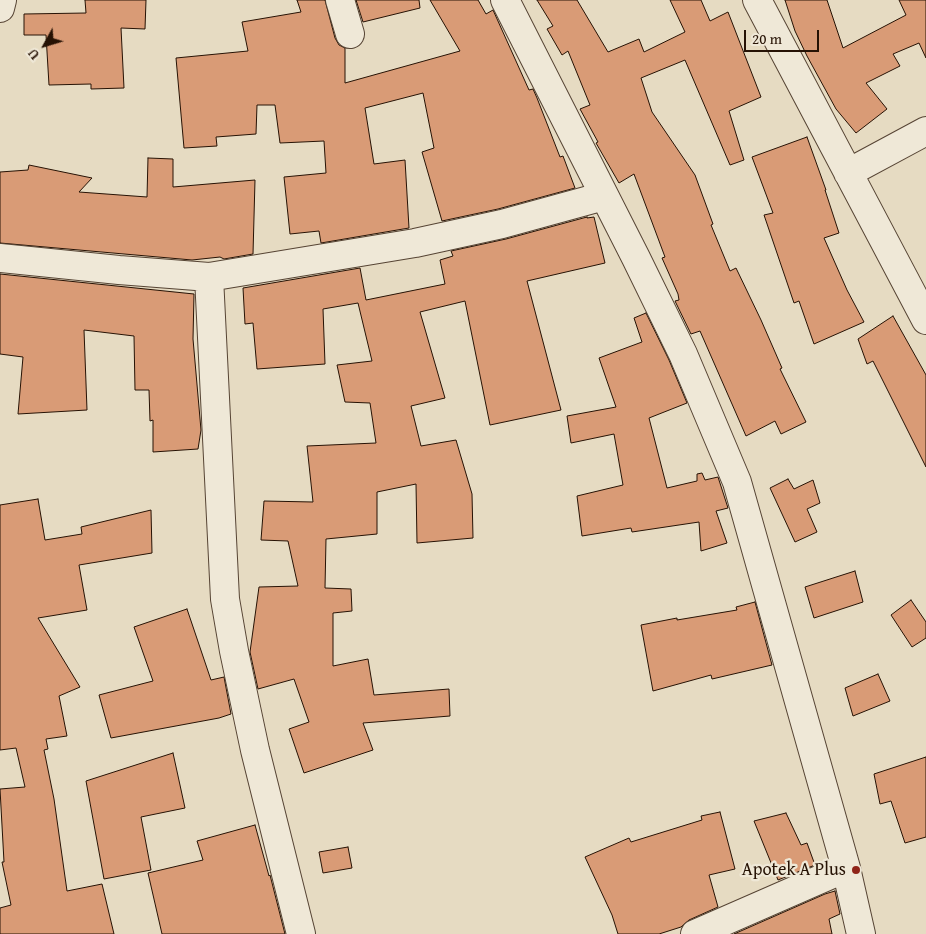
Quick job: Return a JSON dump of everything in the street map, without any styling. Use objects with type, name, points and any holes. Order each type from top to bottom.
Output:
[{"type":"street","points":[[0,8],[2,0]]},
{"type":"street","points":[[340,0],[350,34]]},
{"type":"street","points":[[506,0],[683,354],[737,482],[846,868],[861,934]]},
{"type":"street","points":[[757,0],[926,320]]},
{"type":"street","points":[[848,172],[926,131]]},
{"type":"street","points":[[0,258],[209,277],[416,243],[502,224],[604,196]]},
{"type":"street","points":[[209,277],[225,599],[234,651],[256,750],[301,934]]},
{"type":"street","points":[[695,934],[846,868]]},
{"type":"building","points":[[85,0],[146,0],[145,29],[121,28],[124,88],[91,89],[91,84],[49,85],[46,35],[24,35],[24,14],[86,13]]},
{"type":"building","points":[[297,0],[325,0],[335,38],[339,45],[345,48],[345,83],[460,51],[430,0],[478,0],[486,14],[493,10],[529,90],[533,89],[560,157],[563,156],[575,188],[498,209],[442,221],[422,152],[434,148],[423,93],[365,108],[374,164],[405,160],[409,228],[321,243],[319,231],[290,234],[284,177],[326,173],[324,141],[280,143],[275,105],[257,105],[256,134],[216,137],[217,146],[184,148],[176,58],[248,51],[242,22],[301,12]]},
{"type":"building","points":[[356,0],[419,0],[420,8],[363,22]]},
{"type":"building","points":[[537,0],[577,0],[608,52],[639,39],[644,52],[685,32],[670,0],[701,0],[710,21],[728,12],[761,97],[729,111],[744,160],[730,165],[685,60],[641,78],[652,112],[695,175],[713,224],[711,225],[730,271],[736,268],[782,368],[780,369],[806,422],[781,434],[775,421],[746,436],[700,331],[691,334],[675,301],[679,300],[678,294],[662,258],[665,257],[634,174],[619,183],[596,143],[598,142],[580,109],[590,105],[568,51],[562,55],[547,29],[553,26]]},
{"type":"building","points":[[785,0],[827,0],[843,48],[906,15],[899,0],[926,0],[926,58],[919,43],[893,54],[900,66],[866,83],[887,109],[856,133],[836,109],[807,56],[795,31]]},
{"type":"building","points":[[807,137],[839,233],[824,238],[847,290],[864,322],[814,344],[799,301],[794,303],[764,215],[773,213],[752,157]]},
{"type":"building","points":[[148,158],[173,159],[173,187],[255,180],[253,254],[224,259],[220,257],[192,260],[0,243],[0,172],[28,170],[29,165],[92,178],[79,192],[147,197]]},
{"type":"building","points":[[587,217],[594,217],[605,263],[527,281],[561,410],[490,425],[465,301],[420,312],[445,398],[411,406],[421,446],[456,440],[472,494],[473,538],[417,543],[416,484],[377,492],[377,534],[326,539],[325,588],[351,589],[352,611],[333,613],[333,666],[368,659],[374,695],[449,689],[450,716],[363,723],[373,750],[304,773],[289,729],[309,722],[294,679],[258,689],[250,652],[259,587],[298,586],[288,541],[261,540],[264,501],[313,502],[307,446],[376,443],[370,403],[345,402],[337,365],[372,361],[358,303],[323,309],[325,364],[257,369],[253,323],[245,324],[243,288],[360,268],[366,300],[445,284],[440,260],[453,256],[451,251],[506,239]]},
{"type":"building","points":[[0,274],[194,294],[193,339],[201,430],[198,449],[153,452],[153,420],[150,421],[149,390],[135,390],[134,336],[84,330],[87,410],[18,414],[23,357],[0,354]]},
{"type":"building","points":[[646,313],[687,403],[649,418],[667,488],[697,481],[697,474],[702,473],[705,480],[718,477],[728,508],[716,511],[727,543],[701,551],[699,522],[632,532],[631,528],[582,536],[577,496],[623,485],[614,434],[571,443],[567,416],[616,407],[599,358],[642,342],[634,318]]},
{"type":"building","points":[[893,316],[926,375],[926,467],[873,361],[867,364],[858,339]]},
{"type":"building","points":[[788,479],[794,489],[813,480],[820,503],[807,509],[817,532],[795,542],[770,488]]},
{"type":"building","points":[[38,499],[45,540],[82,534],[81,527],[151,510],[152,553],[79,565],[87,610],[38,618],[80,687],[59,696],[67,736],[46,739],[48,749],[44,750],[54,799],[67,891],[102,884],[114,934],[0,934],[0,908],[11,905],[2,862],[4,862],[0,789],[25,787],[16,748],[0,750],[0,505]]},
{"type":"building","points":[[855,571],[863,602],[814,618],[805,587]]},
{"type":"building","points":[[911,600],[926,622],[926,638],[912,647],[891,615]]},
{"type":"building","points":[[755,602],[772,665],[712,679],[711,675],[653,691],[641,625],[737,610],[736,607]]},
{"type":"building","points":[[187,609],[211,680],[224,677],[231,714],[219,718],[111,738],[99,695],[153,681],[134,627]]},
{"type":"building","points":[[878,674],[890,701],[853,716],[845,688]]},
{"type":"building","points":[[173,753],[185,808],[141,817],[151,870],[104,879],[86,781]]},
{"type":"building","points":[[926,757],[926,837],[905,843],[891,801],[880,804],[874,774]]},
{"type":"building","points":[[720,812],[735,869],[709,875],[718,907],[689,920],[681,927],[659,934],[618,934],[612,915],[585,857],[629,838],[631,842],[702,820],[701,816]]},
{"type":"building","points":[[786,813],[801,845],[807,843],[815,865],[778,880],[754,821]]},
{"type":"building","points":[[255,825],[285,934],[162,934],[148,873],[203,860],[197,841]]},
{"type":"building","points":[[348,847],[352,868],[323,873],[319,852]]},
{"type":"building","points":[[835,891],[840,914],[829,919],[832,934],[734,934],[825,894]]},
{"type":"place","name":"Apotek A Plus","points":[[856,870]]}]
